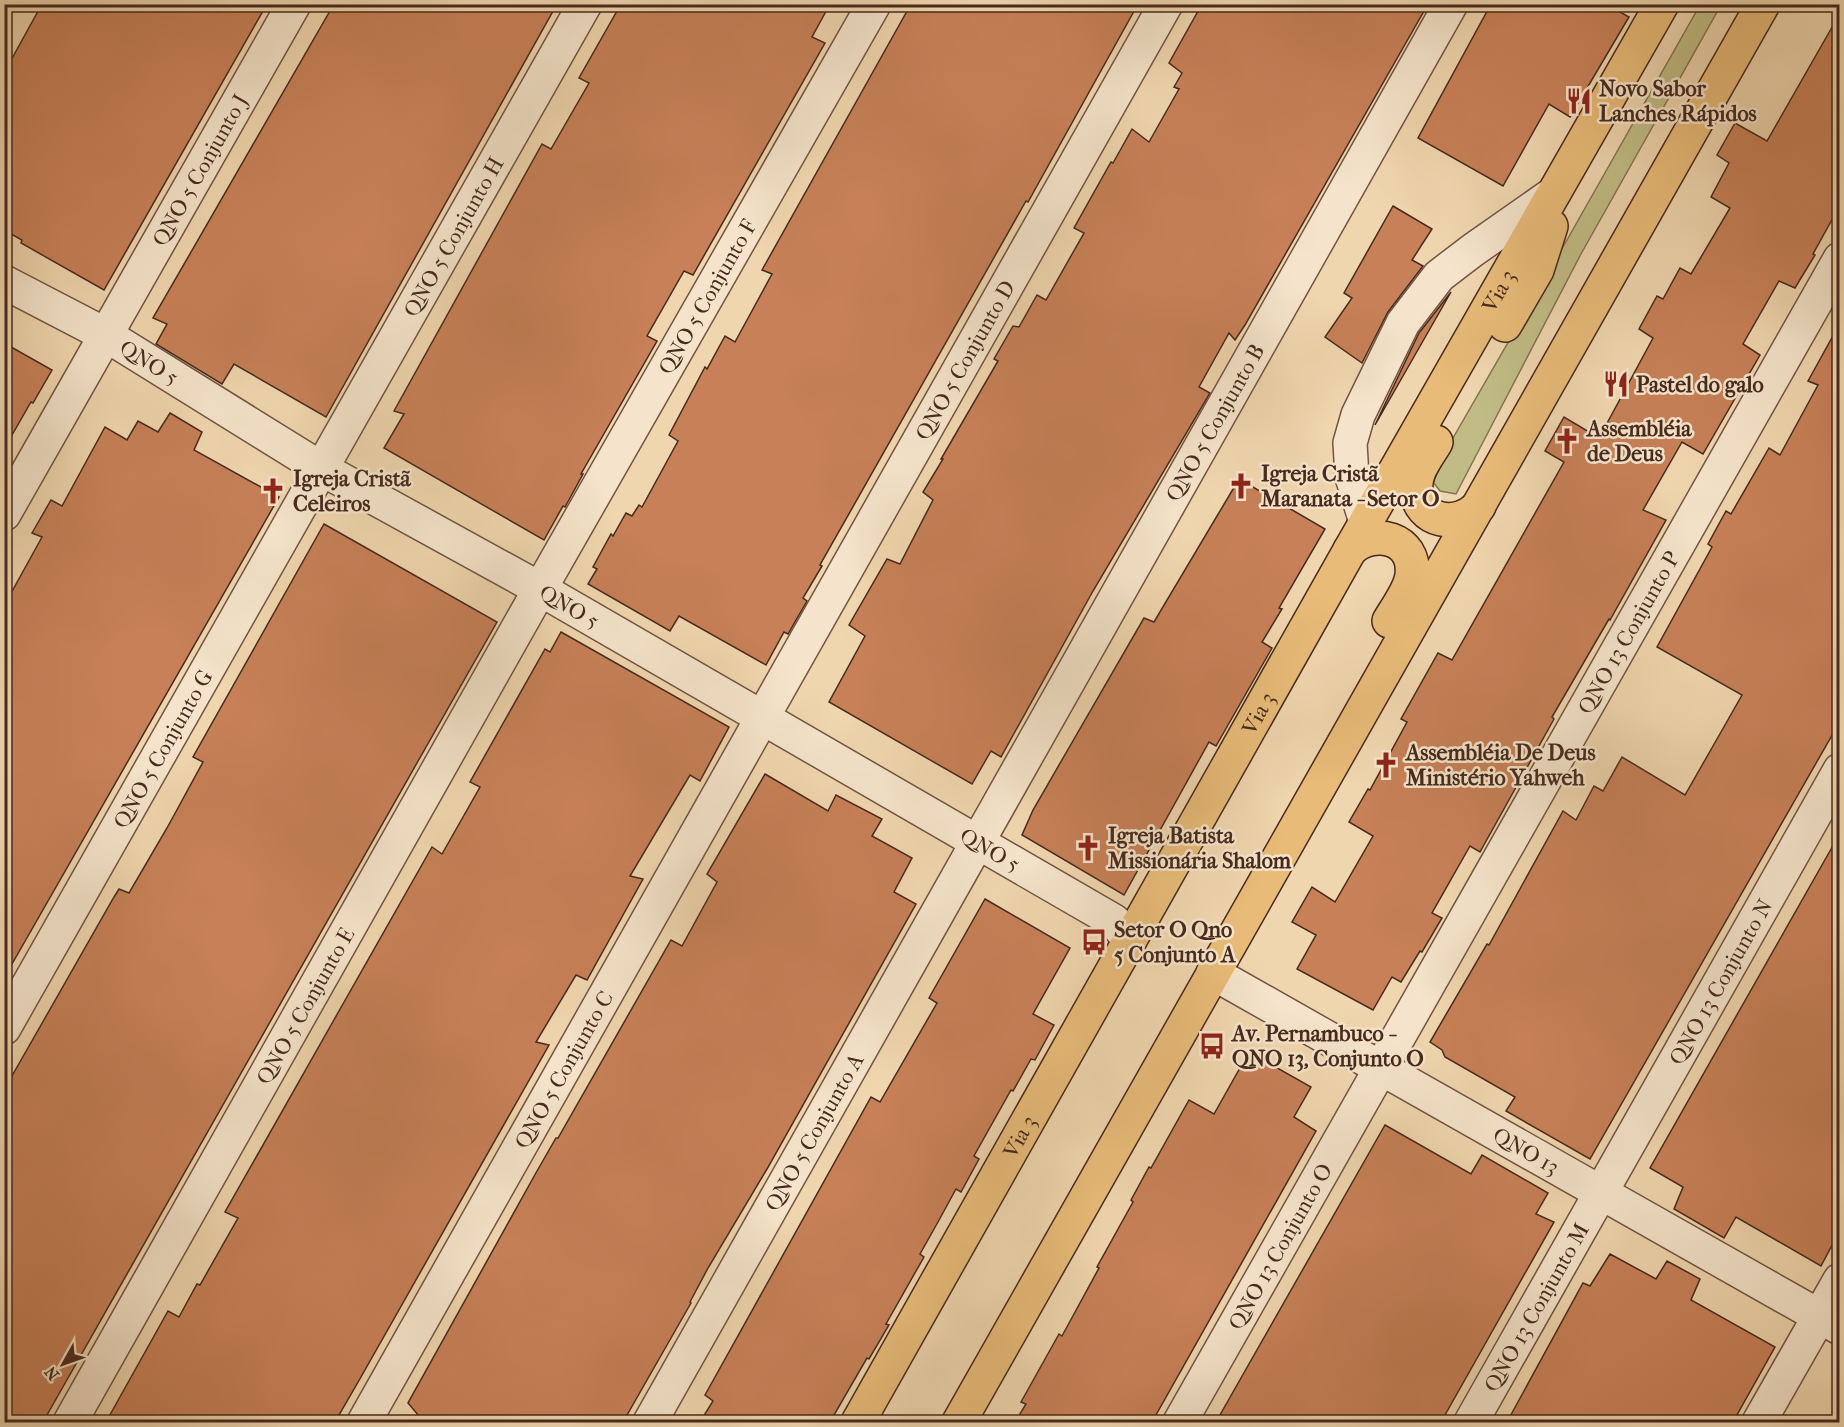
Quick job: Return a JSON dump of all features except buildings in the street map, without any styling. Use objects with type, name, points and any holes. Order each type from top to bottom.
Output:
[{"type":"main road","name":"Via 3","points":[[858,1422],[1350,550],[1662,4]]},
{"type":"main road","points":[[959,1422],[1213,973],[1294,835],[1763,4]]},
{"type":"main road","points":[[1479,506],[1472,514],[1453,521],[1434,516],[1419,500],[1416,489],[1417,478],[1537,270],[1569,166]]},
{"type":"main road","points":[[1294,835],[1319,745],[1412,578],[1410,557],[1396,542],[1377,537],[1367,538],[1350,550]]},
{"type":"main road","points":[[882,1422],[958,1289],[1014,1145]]},
{"type":"street","name":"QNO 5 Conjunto J","points":[[4,514],[294,4]]},
{"type":"street","name":"QNO 5 Conjunto H","points":[[322,469],[585,4]]},
{"type":"street","name":"QNO 5 Conjunto F","points":[[540,589],[874,4]]},
{"type":"street","name":"QNO 5 Conjunto D","points":[[764,717],[1166,4]]},
{"type":"street","name":"QNO 5 Conjunto B","points":[[978,841],[1451,4]]},
{"type":"street","points":[[1366,522],[1352,477],[1350,443],[1358,415],[1403,323],[1438,276],[1553,194]]},
{"type":"street","name":"QNO 13 Conjunto P","points":[[1381,1068],[1839,259]]},
{"type":"street","name":"QNO 5","points":[[4,282],[106,335],[322,469],[540,589],[978,841],[1114,921],[1130,940]]},
{"type":"street","name":"QNO 5 Conjunto G","points":[[4,1028],[322,469]]},
{"type":"street","name":"QNO 5 Conjunto E","points":[[70,1422],[540,589]]},
{"type":"street","name":"QNO 5 Conjunto C","points":[[364,1422],[764,717]]},
{"type":"street","name":"QNO 13 Conjunto N","points":[[1602,1193],[1839,770]]},
{"type":"street","name":"QNO 5 Conjunto A","points":[[650,1422],[978,841]]},
{"type":"street","name":"QNO 13","points":[[1213,973],[1829,1322]]},
{"type":"street","name":"QNO 13 Conjunto O","points":[[1180,1422],[1381,1068]]},
{"type":"street","name":"QNO 13 Conjunto M","points":[[1471,1422],[1602,1193]]},
{"type":"street","points":[[1759,1422],[1829,1322],[1839,1280]]},
{"type":"shaded area","points":[[1700,5],[1721,5],[1581,254],[1456,494],[1440,491],[1430,478]]},
{"type":"place","name":"Novo Sabor Lanches Rápidos","points":[[1579,101]]},
{"type":"place","name":"Pastel do galo","points":[[1616,384]]},
{"type":"place","name":"Assembléia de Deus","points":[[1567,441]]},
{"type":"place","name":"Igreja Cristã Maranata - Setor O","points":[[1241,486]]},
{"type":"place","name":"Igreja Cristã Celeiros","points":[[273,491]]},
{"type":"place","name":"Assembléia De Deus Ministério Yahweh","points":[[1386,765]]},
{"type":"place","name":"Igreja Batista Missionária Shalom","points":[[1088,848]]},
{"type":"place","name":"Setor O Qno 5 Conjunto A","points":[[1094,942]]},
{"type":"place","name":"Av. Pernambuco - QNO 13, Conjunto O","points":[[1212,1046]]}]
